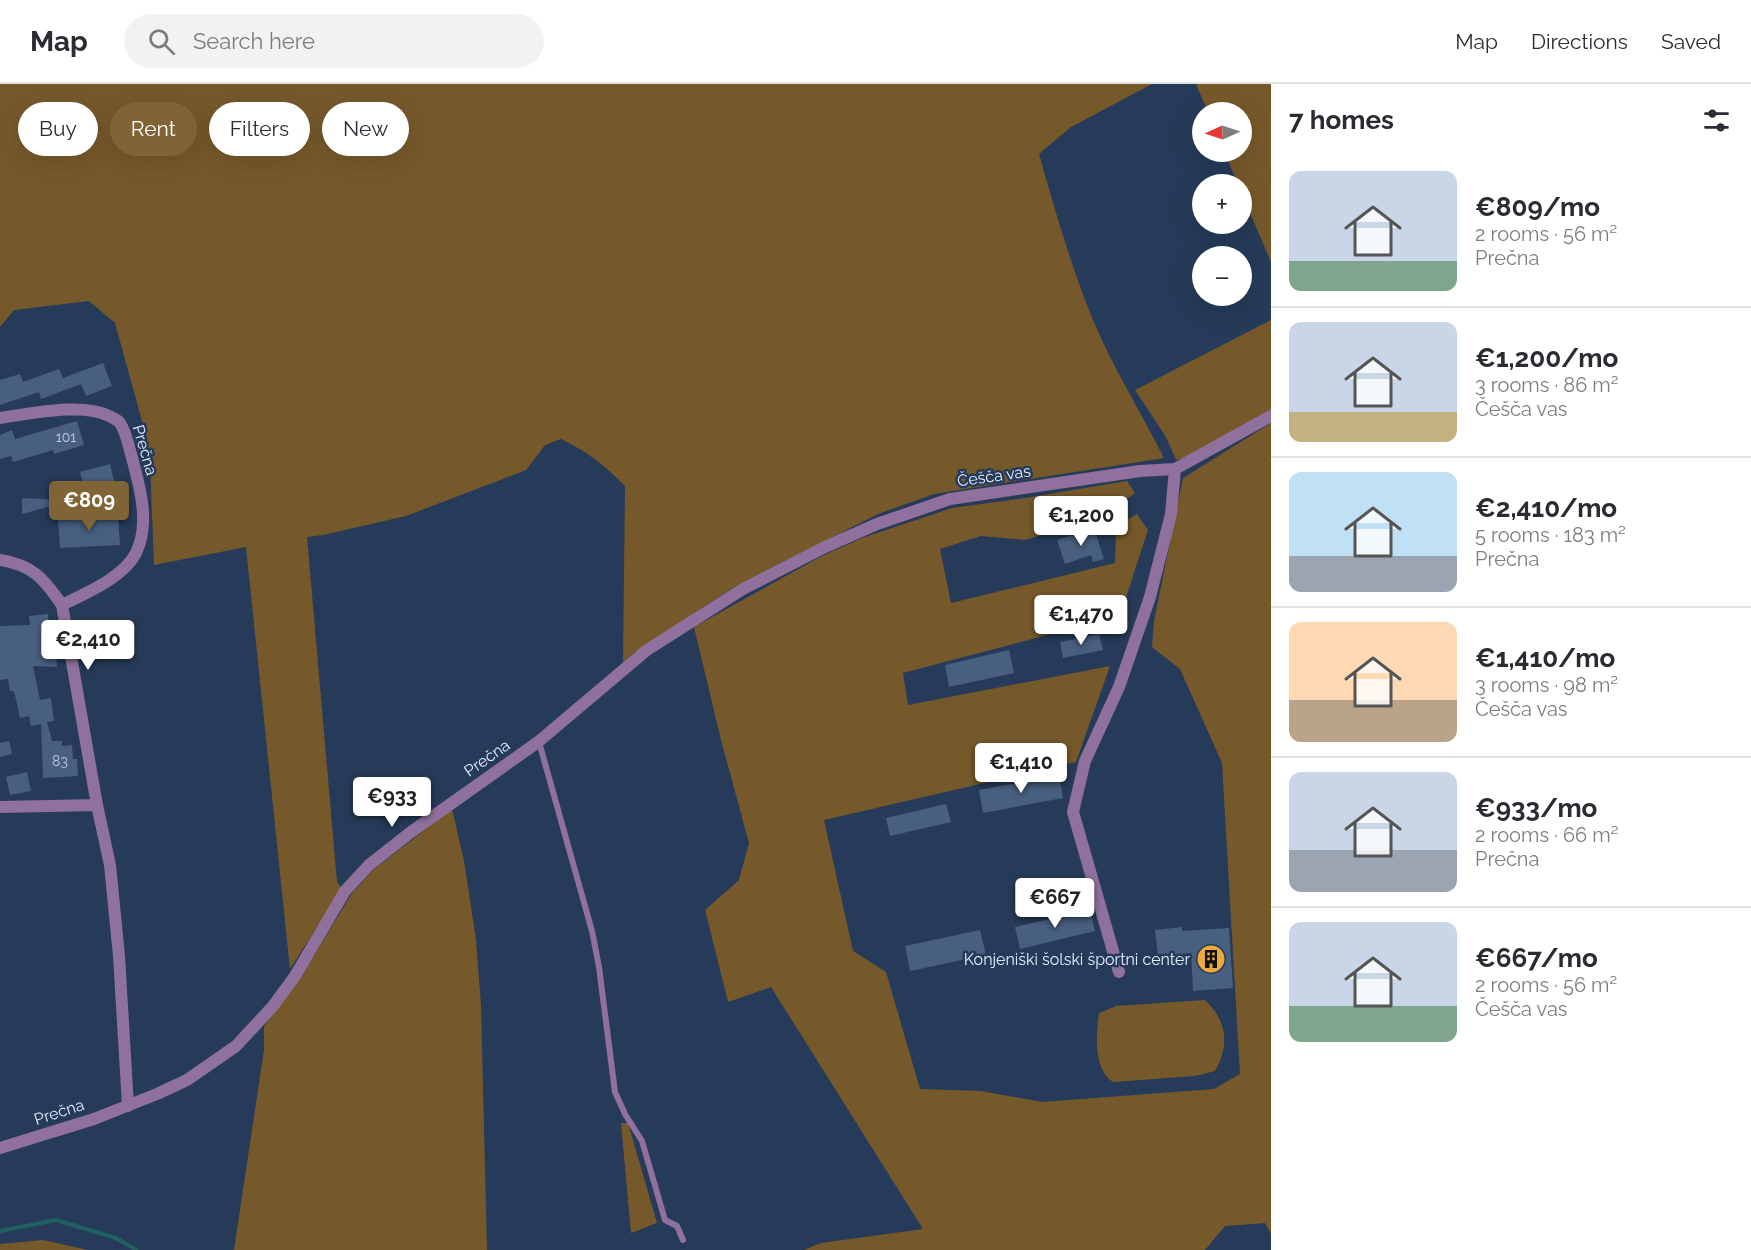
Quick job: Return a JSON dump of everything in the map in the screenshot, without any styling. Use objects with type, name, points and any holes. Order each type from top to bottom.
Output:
[{"type":"street","name":"Prečna","points":[[0,418],[91,410],[107,414],[120,422],[127,437],[143,508],[142,530],[135,554],[117,575],[62,605]]},
{"type":"street","name":"Češča vas","points":[[825,547],[877,524],[950,499],[1140,471],[1174,469],[1271,416]]},
{"type":"street","points":[[1119,972],[1073,812],[1085,761],[1119,687],[1150,597],[1171,514],[1174,469]]},
{"type":"street","name":"Prečna","points":[[0,1148],[128,1106],[187,1080],[236,1046],[265,1015],[295,976],[345,891],[369,865],[411,832],[538,742],[647,650],[743,590],[825,547]]},
{"type":"street","points":[[0,560],[29,568],[47,583],[62,605],[96,805],[110,865],[119,956],[128,1106]]},
{"type":"street","points":[[0,807],[96,805]]},
{"type":"lane","points":[[538,742],[592,931],[599,967],[615,1092],[642,1141],[665,1220],[677,1226],[683,1240]]},
{"type":"shaded area","points":[[0,84],[1152,84],[1071,127],[1039,154],[1069,255],[1091,315],[1117,370],[1164,458],[934,494],[878,514],[731,589],[635,652],[623,663],[625,486],[595,460],[561,439],[545,445],[526,470],[406,516],[307,537],[337,882],[342,888],[290,969],[246,547],[154,565],[147,439],[115,323],[89,301],[14,310],[0,327]]},
{"type":"shaded area","points":[[1196,84],[1271,84],[1271,262],[1252,217],[1252,174],[1234,174],[1228,162],[1252,162],[1252,102],[1204,102]]},
{"type":"shaded area","points":[[1271,320],[1271,413],[1199,454],[1176,460],[1166,437],[1135,390]]},
{"type":"shaded area","points":[[1271,423],[1271,1234],[1265,1223],[1225,1226],[1205,1250],[804,1250],[821,1243],[923,1229],[771,987],[728,1002],[705,910],[739,880],[749,843],[694,627],[822,556],[862,538],[952,508],[1127,481],[1135,493],[1099,518],[1025,540],[981,536],[940,549],[951,603],[1115,563],[1116,526],[1137,514],[1148,530],[1120,616],[903,673],[908,705],[1110,666],[1076,762],[824,820],[853,951],[886,972],[920,1089],[981,1091],[1042,1102],[1214,1089],[1240,1074],[1222,763],[1180,669],[1152,647],[1154,621],[1183,478]]},
{"type":"shaded area","points":[[452,809],[464,861],[476,940],[481,1006],[487,1250],[234,1250],[264,1050],[264,1026],[303,974],[352,893],[373,870]]},
{"type":"shaded area","points":[[1205,1000],[1218,1016],[1224,1034],[1223,1052],[1215,1071],[1195,1076],[1113,1082],[1107,1076],[1102,1069],[1097,1051],[1099,1013],[1116,1006]]},
{"type":"shaded area","points":[[621,1123],[628,1123],[657,1223],[631,1233]]},
{"type":"shaded area","points":[[43,1240],[88,1250],[0,1250],[0,1244]]},
{"type":"building","points":[[103,363],[112,386],[86,396],[81,384],[41,399],[39,392],[0,405],[0,380],[20,374],[23,382],[59,369],[63,378]]},
{"type":"building","points":[[77,421],[84,445],[54,454],[53,450],[13,462],[11,456],[0,459],[0,435],[12,430],[15,439]]},
{"type":"building","points":[[110,464],[116,489],[86,497],[80,472]]},
{"type":"building","points":[[22,498],[63,500],[63,503],[22,514]]},
{"type":"building","points":[[118,516],[120,545],[60,548],[58,520]]},
{"type":"building","points":[[1094,528],[1104,559],[1093,562],[1091,555],[1065,564],[1057,540]]},
{"type":"building","points":[[48,614],[51,656],[56,656],[57,667],[33,666],[40,700],[51,698],[54,721],[47,722],[52,741],[62,741],[62,746],[72,745],[73,759],[77,759],[78,776],[43,778],[41,724],[31,726],[29,716],[20,718],[14,691],[10,691],[8,679],[0,680],[0,626],[30,625],[29,616]]},
{"type":"building","points":[[1099,634],[1103,650],[1063,658],[1060,642]]},
{"type":"building","points":[[1009,650],[1014,673],[949,687],[945,665]]},
{"type":"building","points":[[9,741],[12,754],[0,757],[0,743]]},
{"type":"building","points":[[27,772],[31,791],[10,795],[6,777]]},
{"type":"building","points":[[1059,775],[1063,798],[983,813],[979,790]]},
{"type":"building","points":[[946,804],[951,822],[890,836],[886,818]]},
{"type":"building","points":[[1090,910],[1095,931],[1020,949],[1015,927]]},
{"type":"building","name":"Konjeniški šolski športni center","points":[[1182,927],[1182,931],[1229,928],[1233,988],[1193,991],[1191,953],[1158,956],[1155,930]]},
{"type":"building","points":[[980,930],[986,955],[910,971],[905,946]]},
{"type":"waterway","points":[[0,1231],[56,1220],[116,1238],[136,1250]]},
{"type":"place","name":"Konjeniški šolski športni center","points":[[1211,959]]}]
